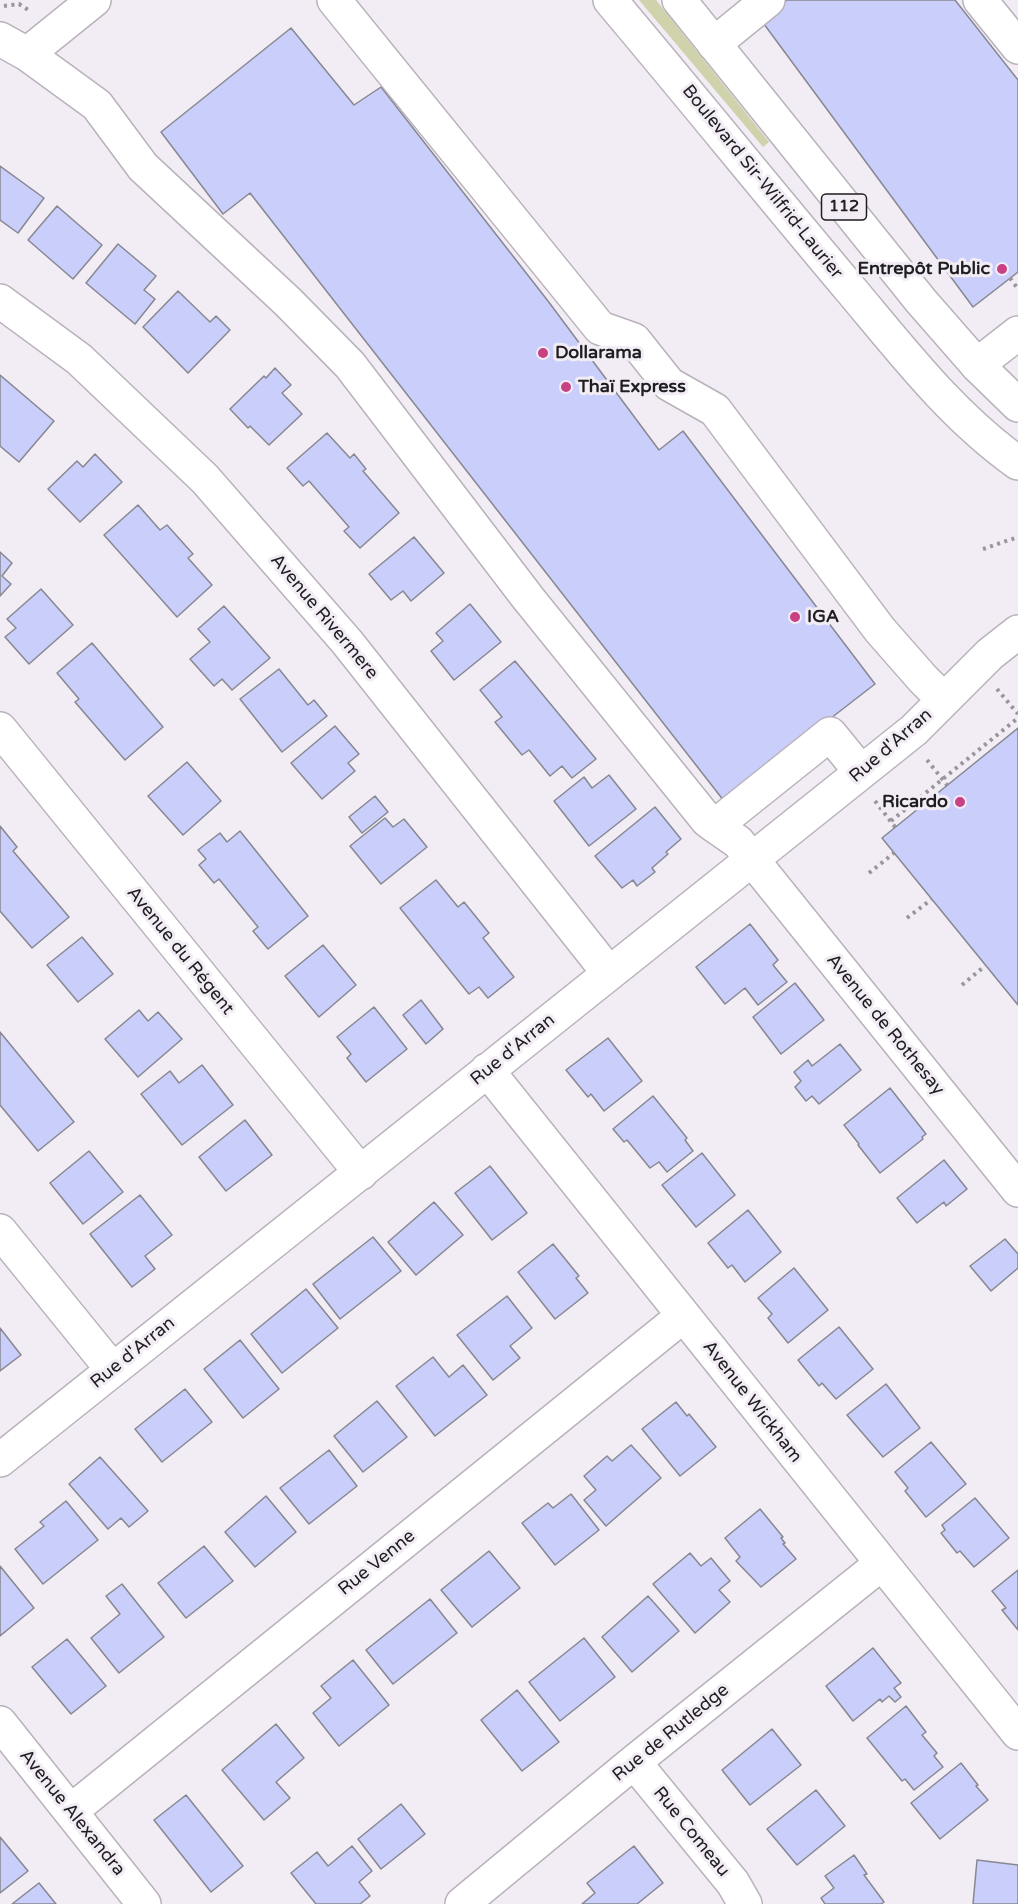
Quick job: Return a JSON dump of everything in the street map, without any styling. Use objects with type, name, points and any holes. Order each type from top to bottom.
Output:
[{"type":"street","points":[[14,47],[94,0]]},
{"type":"street","name":"Boulevard Sir-Wilfrid-Laurier","points":[[610,0],[686,89],[763,186],[925,377],[964,420],[1018,463]]},
{"type":"street","name":"112","points":[[679,0],[890,264],[977,365],[1018,405]]},
{"type":"street","points":[[714,44],[768,0]]},
{"type":"street","points":[[981,0],[1018,48]]},
{"type":"street","points":[[336,1],[600,328],[634,340],[669,384],[715,410],[880,630],[923,680],[944,700]]},
{"type":"street","name":"Avenue de Rothesay","points":[[14,47],[97,105],[143,167],[288,302],[350,365],[528,598],[707,820],[738,842],[1018,1190]]},
{"type":"street","name":"Avenue Rivermere","points":[[0,301],[80,359],[205,479],[347,642],[608,972]]},
{"type":"street","points":[[977,365],[1018,333]]},
{"type":"street","name":"Rue d'Arran","points":[[0,1460],[752,859],[867,786],[914,730],[990,654],[1018,632]]},
{"type":"street","name":"Avenue du Régent","points":[[0,729],[361,1173]]},
{"type":"street","points":[[715,826],[830,734],[867,786]]},
{"type":"street","name":"Avenue Wickham","points":[[487,1070],[1018,1733]]},
{"type":"street","points":[[0,1231],[112,1369]]},
{"type":"street","name":"Rue Venne","points":[[71,1811],[683,1316]]},
{"type":"street","name":"Rue de Rutledge","points":[[462,1904],[634,1762],[881,1564]]},
{"type":"street","name":"Avenue Alexandra","points":[[0,1723],[144,1904]]},
{"type":"street","name":"Rue Comeau","points":[[634,1762],[733,1883],[745,1904]]},
{"type":"path","points":[[1010,278],[1018,289]]},
{"type":"path","points":[[983,549],[1018,537]]},
{"type":"path","points":[[891,821],[1018,716],[997,688]]},
{"type":"path","points":[[925,757],[948,785]]},
{"type":"path","points":[[867,786],[896,827]]},
{"type":"path","points":[[869,873],[894,853]]},
{"type":"path","points":[[907,918],[932,899]]},
{"type":"path","points":[[962,986],[986,965]]},
{"type":"green space","points":[[639,0],[656,0],[769,142],[763,147]]},
{"type":"building","points":[[787,0],[955,0],[1018,80],[1018,272],[973,307],[761,20]]},
{"type":"building","points":[[291,28],[354,105],[381,87],[548,301],[659,450],[683,431],[875,684],[724,801],[250,193],[223,214],[161,132]]},
{"type":"building","points":[[0,166],[44,198],[18,233],[0,220]]},
{"type":"building","points":[[57,206],[102,245],[73,279],[28,240]]},
{"type":"building","points":[[118,244],[156,276],[144,290],[155,299],[135,324],[86,283]]},
{"type":"building","points":[[178,291],[210,322],[216,316],[230,330],[188,373],[143,327]]},
{"type":"building","points":[[275,368],[291,385],[282,393],[302,414],[269,445],[230,409]]},
{"type":"building","points":[[0,375],[54,421],[19,462],[0,446]]},
{"type":"building","points":[[327,433],[350,458],[354,454],[366,469],[363,471],[399,513],[360,548],[344,531],[349,527],[309,481],[303,486],[287,468]]},
{"type":"building","points":[[95,454],[122,482],[80,522],[48,489],[77,461],[83,467]]},
{"type":"building","points":[[138,505],[160,530],[167,525],[193,554],[188,558],[212,585],[177,617],[104,535]]},
{"type":"building","points":[[414,537],[444,573],[411,601],[403,591],[391,600],[369,574]]},
{"type":"building","points":[[0,552],[12,563],[2,576],[11,584],[0,596]]},
{"type":"building","points":[[41,589],[73,625],[29,664],[5,637],[16,628],[7,619]]},
{"type":"building","points":[[470,604],[501,642],[454,680],[431,651],[443,641],[436,633]]},
{"type":"building","points":[[224,606],[270,658],[232,690],[222,679],[214,686],[190,659],[210,642],[198,629]]},
{"type":"building","points":[[92,643],[163,727],[125,760],[75,702],[79,699],[57,673]]},
{"type":"building","points":[[515,661],[596,759],[572,778],[562,766],[550,776],[529,750],[522,755],[495,722],[502,717],[480,690]]},
{"type":"building","points":[[279,669],[308,705],[314,700],[327,716],[282,752],[240,699]]},
{"type":"building","points":[[335,726],[359,754],[348,763],[355,771],[322,799],[291,763]]},
{"type":"building","points":[[1018,728],[1018,1005],[882,838]]},
{"type":"building","points":[[187,762],[221,801],[183,835],[148,796]]},
{"type":"building","points":[[609,775],[636,809],[589,846],[554,801],[584,777],[592,788]]},
{"type":"building","points":[[375,796],[388,812],[362,833],[349,817]]},
{"type":"building","points":[[655,807],[681,839],[652,868],[655,872],[637,886],[633,880],[622,888],[595,856]]},
{"type":"building","points":[[385,818],[393,827],[404,819],[427,847],[381,884],[350,846]]},
{"type":"building","points":[[0,826],[17,847],[13,851],[69,917],[32,948],[0,911]]},
{"type":"building","points":[[240,831],[308,916],[268,949],[253,931],[258,927],[219,879],[214,883],[199,865],[206,859],[198,850],[220,833],[227,842]]},
{"type":"building","points":[[436,880],[458,907],[464,902],[489,933],[483,938],[514,977],[488,998],[479,987],[469,994],[400,908]]},
{"type":"building","points":[[750,924],[778,960],[773,965],[787,982],[758,1005],[745,988],[725,1004],[696,967]]},
{"type":"building","points":[[82,937],[113,974],[78,1002],[47,965]]},
{"type":"building","points":[[323,945],[356,985],[319,1017],[285,976]]},
{"type":"building","points":[[795,983],[824,1020],[781,1054],[753,1017]]},
{"type":"building","points":[[421,1000],[443,1029],[426,1044],[403,1015]]},
{"type":"building","points":[[374,1007],[407,1049],[366,1082],[347,1058],[351,1054],[337,1037]]},
{"type":"building","points":[[139,1010],[148,1021],[158,1012],[182,1039],[138,1077],[105,1039]]},
{"type":"building","points":[[0,1032],[74,1122],[38,1151],[0,1105]]},
{"type":"building","points":[[608,1038],[642,1081],[604,1111],[591,1094],[588,1097],[566,1070]]},
{"type":"building","points":[[840,1044],[861,1070],[819,1104],[812,1096],[806,1101],[795,1087],[801,1081],[794,1072],[808,1060],[812,1066]]},
{"type":"building","points":[[202,1065],[233,1105],[182,1145],[141,1094],[170,1071],[179,1083]]},
{"type":"building","points":[[890,1088],[926,1134],[922,1137],[923,1139],[880,1173],[844,1125]]},
{"type":"building","points":[[653,1096],[687,1138],[685,1140],[693,1151],[667,1172],[659,1162],[650,1168],[627,1140],[624,1142],[613,1129]]},
{"type":"building","points":[[245,1120],[272,1155],[226,1191],[199,1157]]},
{"type":"building","points":[[89,1151],[123,1192],[83,1224],[50,1183]]},
{"type":"building","points":[[702,1153],[735,1195],[696,1227],[662,1185]]},
{"type":"building","points":[[944,1160],[967,1189],[946,1206],[944,1202],[917,1223],[897,1198]]},
{"type":"building","points":[[490,1166],[527,1213],[492,1240],[455,1193]]},
{"type":"building","points":[[140,1195],[172,1235],[145,1256],[155,1269],[132,1287],[90,1234]]},
{"type":"building","points":[[434,1202],[463,1235],[416,1275],[388,1242]]},
{"type":"building","points":[[748,1210],[781,1252],[745,1282],[732,1265],[728,1268],[708,1243]]},
{"type":"building","points":[[373,1237],[401,1271],[340,1319],[313,1284]]},
{"type":"building","points":[[1005,1239],[1018,1254],[1018,1268],[991,1291],[970,1266]]},
{"type":"building","points":[[553,1244],[579,1276],[576,1278],[588,1293],[555,1319],[518,1272]]},
{"type":"building","points":[[794,1268],[828,1310],[788,1343],[768,1318],[772,1314],[758,1298]]},
{"type":"building","points":[[306,1289],[338,1328],[282,1373],[251,1334]]},
{"type":"building","points":[[507,1296],[532,1328],[510,1346],[520,1358],[493,1380],[457,1335]]},
{"type":"building","points":[[839,1327],[873,1369],[836,1399],[822,1383],[819,1386],[798,1360]]},
{"type":"building","points":[[0,1328],[21,1355],[0,1371]]},
{"type":"building","points":[[240,1340],[279,1389],[243,1418],[204,1369]]},
{"type":"building","points":[[433,1357],[449,1377],[463,1365],[487,1395],[435,1436],[396,1386]]},
{"type":"building","points":[[886,1384],[920,1428],[883,1457],[847,1415]]},
{"type":"building","points":[[185,1389],[212,1422],[162,1462],[135,1429]]},
{"type":"building","points":[[377,1401],[407,1437],[363,1472],[334,1436]]},
{"type":"building","points":[[676,1402],[716,1447],[680,1476],[642,1429]]},
{"type":"building","points":[[931,1442],[966,1484],[926,1517],[905,1491],[908,1488],[895,1472]]},
{"type":"building","points":[[631,1445],[661,1478],[606,1526],[584,1500],[596,1490],[584,1476],[607,1456],[612,1461]]},
{"type":"building","points":[[329,1450],[357,1486],[309,1524],[280,1488]]},
{"type":"building","points":[[100,1457],[148,1511],[129,1527],[121,1518],[108,1529],[69,1484]]},
{"type":"building","points":[[571,1494],[599,1530],[555,1565],[522,1523],[548,1503],[553,1508]]},
{"type":"building","points":[[266,1496],[296,1532],[255,1567],[225,1532]]},
{"type":"building","points":[[975,1498],[1009,1538],[974,1567],[960,1551],[957,1553],[941,1533],[945,1530],[942,1525]]},
{"type":"building","points":[[66,1501],[98,1540],[43,1584],[15,1549],[44,1526],[40,1522]]},
{"type":"building","points":[[760,1509],[783,1537],[781,1538],[785,1543],[783,1544],[796,1559],[761,1587],[736,1561],[740,1557],[725,1538]]},
{"type":"building","points":[[204,1546],[233,1581],[186,1618],[158,1583]]},
{"type":"building","points":[[489,1551],[520,1588],[472,1627],[441,1590]]},
{"type":"building","points":[[690,1553],[701,1566],[711,1558],[730,1581],[719,1590],[730,1602],[695,1633],[653,1584]]},
{"type":"building","points":[[0,1566],[34,1608],[0,1636]]},
{"type":"building","points":[[1018,1570],[1018,1630],[1002,1610],[1006,1608],[992,1591]]},
{"type":"building","points":[[122,1584],[164,1637],[119,1673],[91,1638],[120,1614],[106,1596]]},
{"type":"building","points":[[648,1596],[679,1631],[632,1672],[602,1637]]},
{"type":"building","points":[[430,1599],[457,1633],[393,1684],[366,1650]]},
{"type":"building","points":[[584,1638],[615,1677],[560,1721],[529,1682]]},
{"type":"building","points":[[67,1639],[106,1686],[71,1714],[32,1667]]},
{"type":"building","points":[[873,1648],[901,1683],[894,1688],[901,1697],[895,1702],[889,1696],[882,1702],[880,1699],[853,1721],[826,1686]]},
{"type":"building","points":[[353,1660],[389,1705],[339,1746],[313,1713],[331,1698],[321,1686]]},
{"type":"building","points":[[517,1690],[559,1742],[522,1771],[481,1720]]},
{"type":"building","points":[[906,1706],[926,1732],[922,1735],[937,1753],[934,1756],[943,1767],[914,1790],[905,1779],[902,1781],[867,1738]]},
{"type":"building","points":[[276,1724],[304,1758],[276,1782],[290,1798],[264,1820],[222,1770]]},
{"type":"building","points":[[772,1729],[801,1765],[750,1805],[722,1770]]},
{"type":"building","points":[[961,1763],[988,1800],[940,1839],[911,1803]]},
{"type":"building","points":[[816,1790],[845,1826],[797,1865],[767,1829]]},
{"type":"building","points":[[186,1795],[243,1866],[211,1892],[154,1820]]},
{"type":"building","points":[[401,1804],[425,1834],[381,1869],[358,1839]]},
{"type":"building","points":[[0,1837],[28,1871],[0,1893]]},
{"type":"building","points":[[352,1846],[372,1871],[359,1882],[370,1896],[360,1904],[316,1904],[291,1873],[317,1852],[328,1866]]},
{"type":"building","points":[[634,1846],[663,1883],[637,1904],[582,1904],[595,1893],[587,1883]]},
{"type":"building","points":[[854,1855],[867,1874],[864,1875],[884,1902],[881,1904],[825,1904],[821,1898],[834,1888],[825,1876]]},
{"type":"building","points":[[977,1860],[1018,1865],[1018,1904],[973,1904]]},
{"type":"building","points":[[39,1883],[56,1904],[12,1904]]},
{"type":"place","name":"Entrepôt Public","points":[[1002,269]]},
{"type":"place","name":"Dollarama","points":[[543,353]]},
{"type":"place","name":"Thaï Express","points":[[566,387]]},
{"type":"place","name":"IGA","points":[[795,617]]},
{"type":"place","name":"Ricardo","points":[[960,802]]}]
